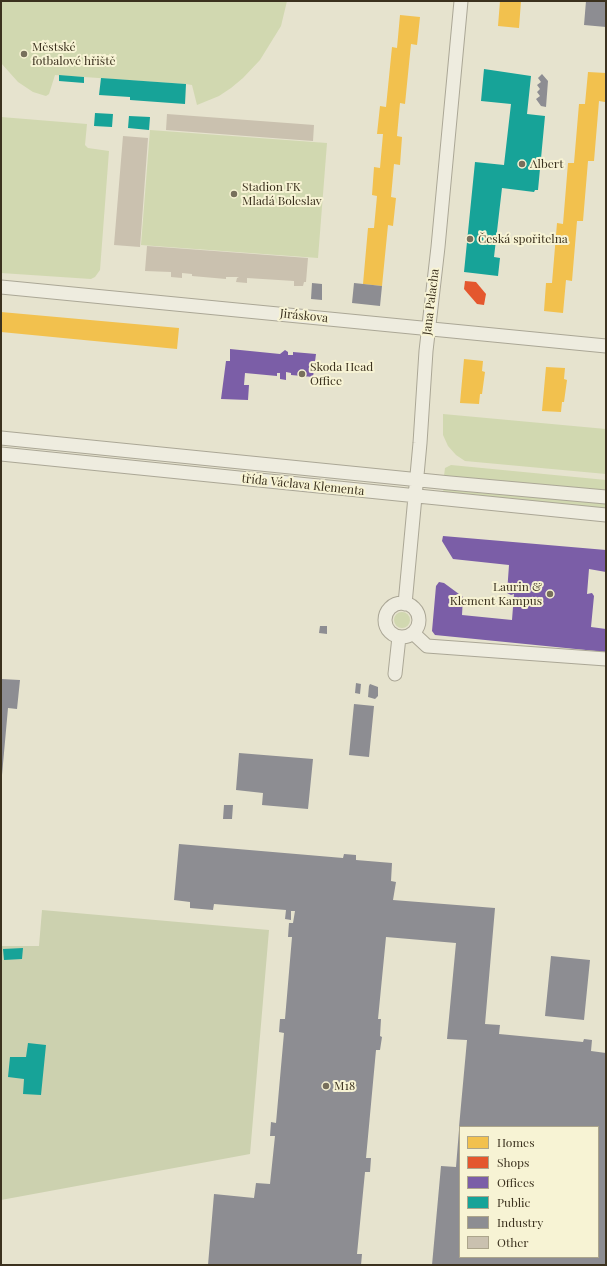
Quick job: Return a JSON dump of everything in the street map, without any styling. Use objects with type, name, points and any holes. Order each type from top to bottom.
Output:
[{"type":"street","name":"Jana Palacha","points":[[404,604],[415,496],[428,328],[438,247],[462,1]]},
{"type":"street","name":"Jiráskova","points":[[1,287],[606,346]]},
{"type":"street","name":"třída Václava Klementa","points":[[1,438],[416,480],[606,497]]},
{"type":"street","name":"třída Václava Klementa","points":[[1,454],[606,515]]},
{"type":"street","points":[[404,604],[410,606],[417,613],[418,623],[413,633],[399,637],[386,628],[385,618],[390,608],[394,605],[404,604]]},
{"type":"street","points":[[413,633],[427,646],[606,659]]},
{"type":"street","points":[[395,674],[399,637]]},
{"type":"green space","points":[[1,1],[287,1],[281,26],[260,60],[231,88],[219,96],[197,105],[192,85],[186,84],[55,75],[49,94],[46,96],[33,92],[18,82],[1,63]]},
{"type":"green space","points":[[1,117],[87,124],[85,145],[88,148],[109,151],[100,270],[95,277],[91,279],[1,273]]},
{"type":"green space","name":"Stadion FK Mladá Boleslav","points":[[150,130],[327,143],[318,258],[141,245]]},
{"type":"green space","points":[[443,414],[606,429],[606,474],[465,461],[456,455],[448,446],[443,435]]},
{"type":"green space","points":[[451,465],[606,480],[606,492],[444,476],[445,468]]},
{"type":"green space","points":[[444,487],[606,503],[606,509],[443,492]]},
{"type":"green space","points":[[402,612],[408,614],[410,620],[408,626],[402,628],[396,626],[394,620],[396,614]]},
{"type":"green space","points":[[42,910],[269,930],[250,1154],[1,1200],[1,946],[39,946]]},
{"type":"building: Homes","points":[[500,1],[521,1],[519,28],[498,26]]},
{"type":"building: Homes","points":[[400,15],[420,17],[417,45],[411,44],[405,104],[400,103],[397,136],[402,137],[400,165],[394,164],[391,197],[396,198],[393,226],[388,225],[382,286],[363,284],[368,228],[374,228],[377,196],[372,195],[374,167],[380,168],[383,134],[377,134],[380,106],[386,107],[392,47],[397,48]]},
{"type":"building: Homes","points":[[588,72],[606,73],[605,102],[599,101],[594,161],[588,161],[583,221],[577,221],[572,281],[566,280],[563,313],[544,311],[546,283],[552,283],[557,223],[563,224],[568,163],[574,163],[579,104],[585,104]]},
{"type":"building: Homes","points":[[1,312],[179,328],[177,349],[1,332]]},
{"type":"building: Homes","points":[[464,359],[483,361],[482,371],[485,372],[479,404],[460,403]]},
{"type":"building: Homes","points":[[546,367],[565,368],[564,379],[567,380],[561,412],[542,411]]},
{"type":"building: Shops","points":[[465,281],[476,282],[486,294],[484,305],[477,304],[464,289]]},
{"type":"building: Offices","name":"Skoda Head Office","points":[[230,349],[280,354],[285,350],[288,352],[288,355],[293,355],[293,352],[316,354],[313,377],[291,375],[291,373],[286,372],[286,380],[280,379],[280,373],[277,373],[277,376],[245,373],[244,385],[249,385],[248,400],[221,399],[226,361],[230,361]]},
{"type":"building: Offices","name":"Laurin & Klement Kampus","points":[[443,536],[606,550],[606,572],[589,569],[587,594],[592,593],[594,596],[591,627],[606,629],[606,652],[435,635],[432,631],[436,586],[439,582],[444,583],[463,597],[462,615],[512,620],[514,594],[511,595],[507,593],[509,565],[453,559],[442,541]]},
{"type":"building: Public","points":[[484,69],[531,76],[527,114],[545,116],[538,190],[535,190],[534,192],[502,188],[494,257],[500,258],[498,276],[464,272],[475,162],[504,165],[511,104],[481,101]]},
{"type":"building: Public","points":[[59,75],[84,77],[84,83],[59,81]]},
{"type":"building: Public","points":[[101,78],[186,84],[185,104],[130,100],[130,97],[99,95]]},
{"type":"building: Public","points":[[95,113],[113,114],[112,127],[94,126]]},
{"type":"building: Public","points":[[129,116],[150,117],[149,130],[128,128]]},
{"type":"building: Public","points":[[23,948],[22,959],[4,960],[3,949]]},
{"type":"building: Public","points":[[28,1043],[46,1045],[41,1095],[23,1094],[24,1079],[8,1077],[10,1057],[26,1057]]},
{"type":"building: Industry","points":[[586,1],[606,1],[606,27],[584,25]]},
{"type":"building: Industry","points":[[542,74],[548,81],[546,107],[541,106],[536,99],[540,96],[537,92],[540,89],[537,85],[541,82],[538,78]]},
{"type":"building: Industry","points":[[312,283],[322,284],[322,300],[311,299]]},
{"type":"building: Industry","points":[[354,283],[382,286],[380,306],[352,303]]},
{"type":"building: Industry","points":[[320,626],[327,626],[327,634],[319,633]]},
{"type":"building: Industry","points":[[1,679],[20,680],[17,709],[8,708],[2,775]]},
{"type":"building: Industry","points":[[356,683],[361,684],[360,694],[355,693]]},
{"type":"building: Industry","points":[[370,684],[378,687],[378,696],[375,699],[368,697]]},
{"type":"building: Industry","points":[[354,704],[374,706],[369,757],[349,755]]},
{"type":"building: Industry","points":[[239,753],[313,759],[308,809],[262,805],[263,793],[236,790]]},
{"type":"building: Industry","points":[[224,805],[233,805],[232,819],[223,819]]},
{"type":"building: Industry","name":"M18","points":[[179,844],[343,858],[344,854],[356,855],[356,860],[392,863],[391,881],[396,882],[393,900],[495,908],[485,1024],[500,1025],[499,1034],[583,1042],[584,1039],[592,1040],[591,1051],[606,1053],[606,1265],[432,1265],[441,1166],[456,1167],[459,1130],[459,1258],[599,1258],[599,1126],[459,1126],[467,1040],[447,1039],[456,943],[386,937],[378,1019],[381,1019],[380,1036],[382,1037],[380,1050],[376,1050],[366,1158],[371,1158],[370,1172],[365,1172],[357,1254],[362,1254],[361,1265],[208,1265],[214,1194],[254,1198],[256,1183],[270,1184],[275,1136],[270,1136],[271,1122],[276,1123],[284,1033],[279,1032],[280,1019],[285,1019],[292,937],[288,937],[289,923],[293,923],[295,911],[291,911],[291,920],[285,919],[286,910],[214,904],[213,910],[190,908],[190,902],[174,900]]},
{"type":"building: Industry","points":[[551,956],[590,960],[584,1020],[545,1016]]},
{"type":"building: Other","points":[[167,114],[314,125],[313,141],[166,130]]},
{"type":"building: Other","points":[[123,136],[148,138],[140,247],[114,245]]},
{"type":"building: Other","points":[[147,246],[308,258],[306,282],[304,282],[303,286],[294,286],[294,281],[247,278],[247,283],[236,282],[237,278],[239,277],[226,277],[226,279],[192,276],[192,274],[182,273],[182,278],[171,277],[171,272],[145,271]]},
{"type":"place","name":"Městské fotbalové hřiště","points":[[24,54]]},
{"type":"place","name":"Albert","points":[[522,164]]},
{"type":"place","name":"Stadion FK Mladá Boleslav","points":[[234,194]]},
{"type":"place","name":"Česká spořitelna","points":[[470,239]]},
{"type":"place","name":"Skoda Head Office","points":[[302,374]]},
{"type":"place","name":"Laurin & Klement Kampus","points":[[550,594]]},
{"type":"place","name":"M18","points":[[326,1086]]}]
